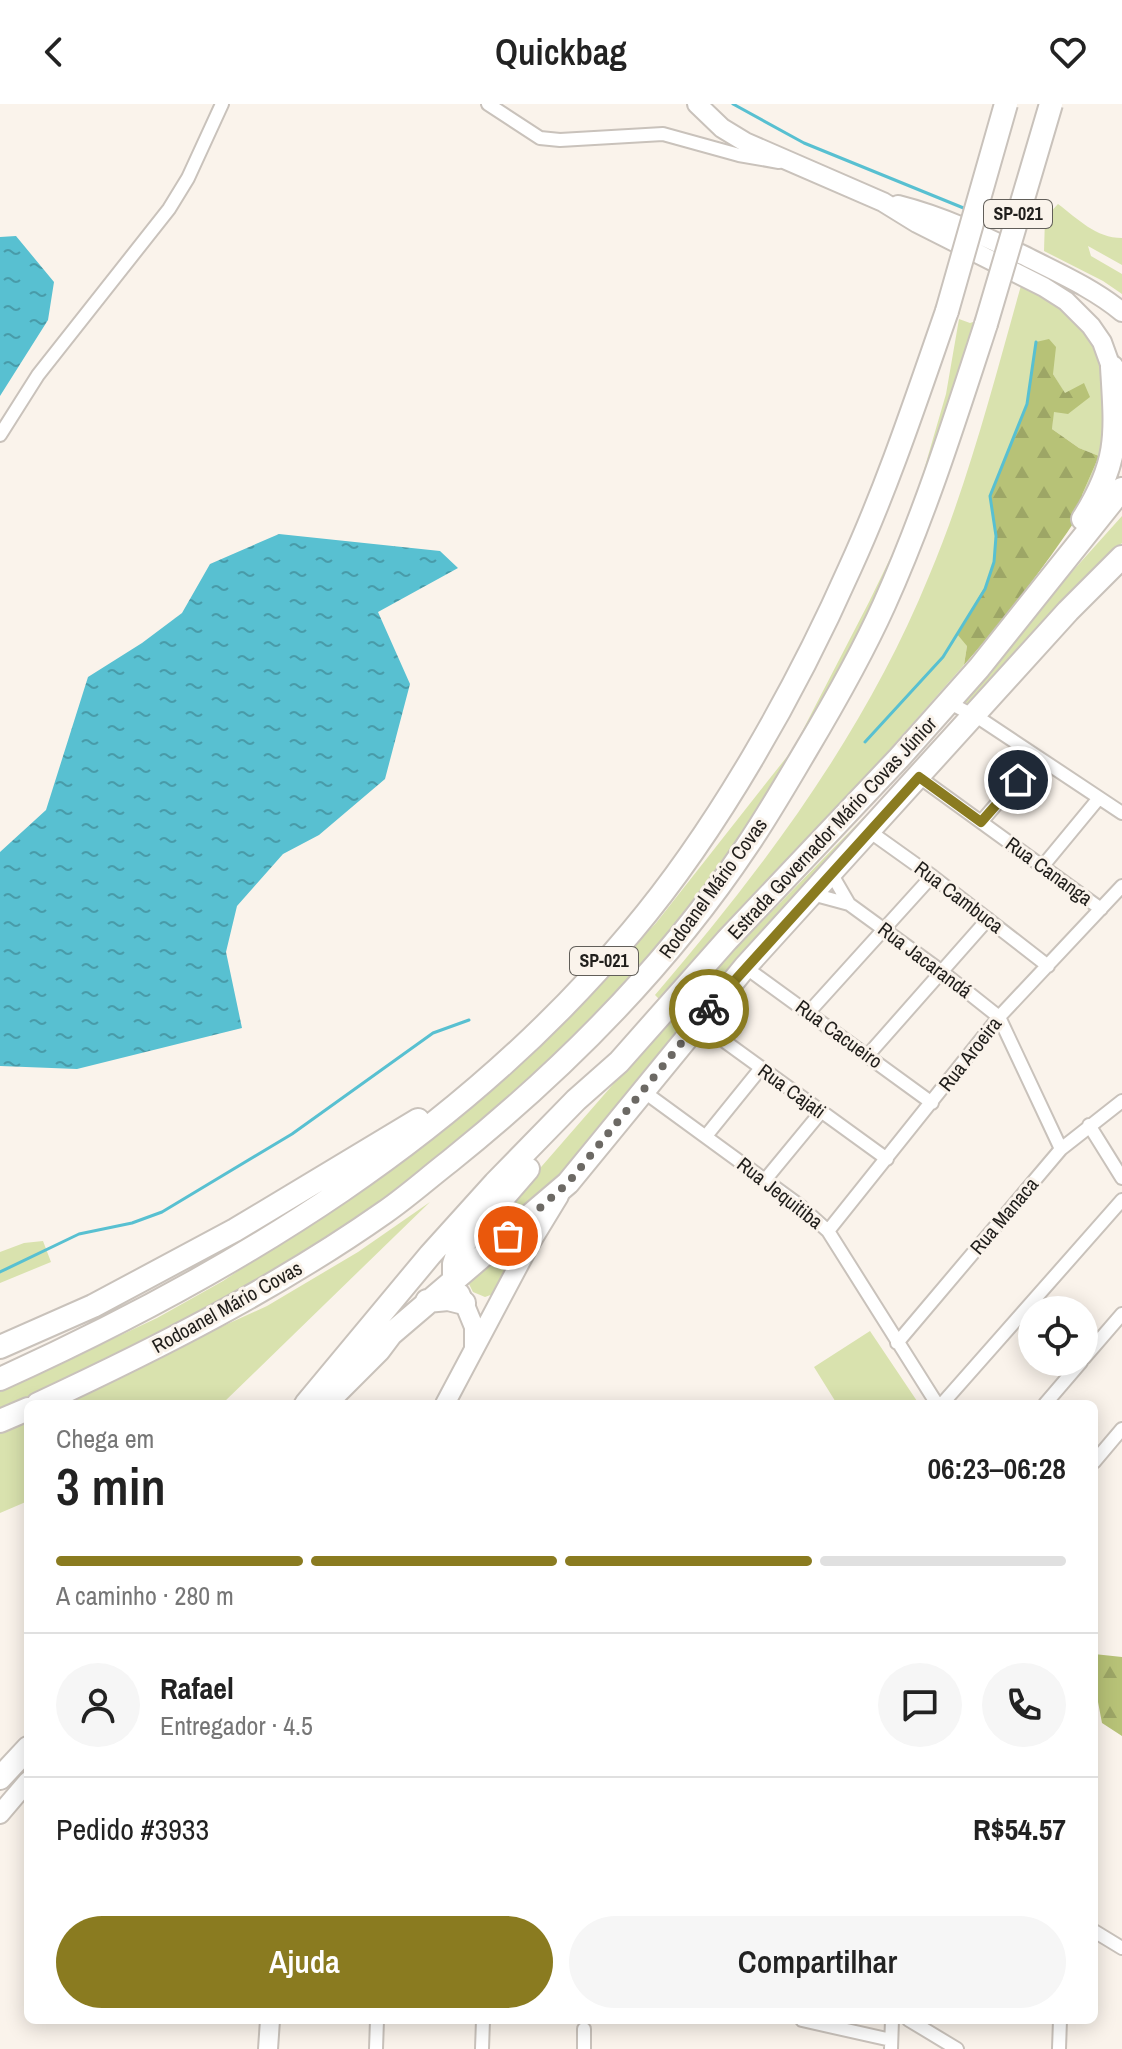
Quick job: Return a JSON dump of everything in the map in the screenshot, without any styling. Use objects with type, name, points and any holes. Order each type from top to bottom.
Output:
[{"type":"highway","name":"Rodoanel Mário Covas","points":[[0,1379],[139,1312],[269,1239],[394,1155],[436,1124],[506,1062],[632,932],[685,863],[755,752],[818,636],[850,569],[873,515],[947,311],[1006,104]]},
{"type":"highway","name":"Rodoanel Mário Covas","points":[[46,1400],[180,1335],[281,1278],[390,1209],[514,1108],[567,1059],[652,969],[713,894],[748,845],[847,682],[883,606],[948,442],[1051,104]]},
{"type":"highway","points":[[1037,596],[1097,497],[1109,471],[1117,414],[1112,367]]},
{"type":"highway","name":"Estrada Governador Mário Covas Júnior","points":[[309,1400],[457,1224],[534,1142],[619,1062],[727,940],[948,702],[1122,489]]},
{"type":"highway","name":"Estrada Governador Mário Covas Júnior","points":[[329,1400],[427,1301],[568,1183],[745,967],[1068,611],[1122,557]]},
{"type":"highway","points":[[0,1347],[93,1306],[235,1230],[383,1144],[506,1062]]},
{"type":"highway","points":[[454,1279],[454,1264],[463,1243],[619,1062]]},
{"type":"highway","points":[[427,1301],[448,1299],[464,1303]]},
{"type":"highway","points":[[0,1421],[24,1411]]},
{"type":"highway","points":[[0,1758],[24,1733]]},
{"type":"highway","points":[[0,1778],[24,1752]]},
{"type":"main road","points":[[697,104],[722,128],[745,142],[883,202],[1066,301],[1102,342],[1122,397]]},
{"type":"main road","points":[[883,202],[923,211],[983,236],[1087,287],[1122,312]]},
{"type":"main road","points":[[447,1400],[531,1242],[568,1183]]},
{"type":"main road","points":[[454,1279],[474,1327],[473,1354]]},
{"type":"main road","points":[[464,1303],[486,1304],[502,1299]]},
{"type":"main road","points":[[0,1814],[24,1786]]},
{"type":"main road","points":[[268,2049],[270,2024]]},
{"type":"street","points":[[0,435],[47,362],[163,219],[188,178],[222,104]]},
{"type":"street","points":[[488,104],[540,138],[560,140],[663,134],[739,155],[801,165]]},
{"type":"street","points":[[948,702],[1122,813]]},
{"type":"street","points":[[981,822],[1036,758]]},
{"type":"street","name":"Rua Cananga","points":[[919,777],[1101,909]]},
{"type":"street","points":[[1042,867],[1099,798]]},
{"type":"street","name":"Rua Cambuca","points":[[869,831],[928,881],[988,919],[1048,966]]},
{"type":"street","name":"Rua Jacarandá","points":[[831,873],[849,904]]},
{"type":"street","points":[[809,1012],[928,881]]},
{"type":"street","name":"Rua Aroeira","points":[[828,1231],[999,1017],[1122,886]]},
{"type":"street","name":"Rua Jacarandá","points":[[812,894],[849,904],[999,1017],[1061,1149]]},
{"type":"street","points":[[868,1055],[988,919]]},
{"type":"street","name":"Rua Cacueiro","points":[[745,967],[932,1103]]},
{"type":"street","name":"Rua Cajati","points":[[698,1022],[887,1159]]},
{"type":"street","points":[[706,1136],[761,1068]]},
{"type":"street","name":"Rua Jequitiba","points":[[643,1091],[765,1180],[828,1231],[936,1400]]},
{"type":"street","name":"Rua Manaca","points":[[897,1343],[1061,1149],[1122,1101]]},
{"type":"street","points":[[765,1180],[821,1112]]},
{"type":"street","points":[[1089,1125],[1122,1178]]},
{"type":"street","points":[[943,1400],[1122,1200]]},
{"type":"street","points":[[1098,1342],[1122,1314]]},
{"type":"street","points":[[1048,1400],[1069,1376]]},
{"type":"street","points":[[1098,1457],[1122,1429]]},
{"type":"street","points":[[1098,1933],[1122,1948]]},
{"type":"street","points":[[376,2049],[377,2024]]},
{"type":"street","points":[[482,2049],[483,2024]]},
{"type":"street","points":[[816,2024],[891,2045],[892,2024]]},
{"type":"street","points":[[916,2024],[957,2049]]},
{"type":"street","points":[[1059,2049],[1060,2024]]},
{"type":"street","points":[[584,2029],[584,2049]]},
{"type":"green space","points":[[1058,204],[1096,231],[1122,238],[1122,265],[1088,246],[1091,256],[1122,274],[1122,294],[1044,251],[1045,218]]},
{"type":"green space","points":[[1022,282],[1073,316],[1103,355],[1114,398],[1090,498],[1082,495],[1099,456],[1079,448],[1052,429],[1053,412],[1065,394],[1053,374],[1030,376],[1027,404],[990,496],[996,536],[994,562],[967,646],[964,665],[846,799],[660,1000],[655,995],[773,848],[809,797],[875,690],[929,576],[956,504]]},
{"type":"green space","points":[[959,319],[970,323],[982,319],[931,501],[748,840],[609,1003],[486,1118],[352,1223],[234,1297],[0,1414],[0,1392],[157,1318],[223,1281],[379,1177],[432,1136],[542,1039],[656,923],[793,749],[900,538],[946,394]]},
{"type":"green space","points":[[1049,339],[1056,347],[1053,374],[1065,393],[1084,383],[1090,397],[1068,414],[1054,412],[1052,429],[1079,448],[1099,456],[1082,495],[1090,498],[1030,584],[964,665],[967,646],[957,634],[986,585],[994,562],[996,536],[990,496],[1027,404],[1036,342]]},
{"type":"green space","points":[[1122,516],[1122,543],[1063,599],[967,704],[959,705],[1035,613]]},
{"type":"green space","points":[[939,740],[552,1190],[467,1260],[475,1243],[697,988]]},
{"type":"green space","points":[[430,1202],[226,1400],[60,1400],[267,1306],[358,1252]]},
{"type":"green space","points":[[535,1221],[496,1293],[485,1297],[473,1292],[467,1280]]},
{"type":"green space","points":[[43,1241],[51,1262],[0,1283],[0,1252],[24,1243]]},
{"type":"green space","points":[[870,1331],[916,1400],[835,1400],[814,1367]]},
{"type":"green space","points":[[24,1416],[24,1503],[0,1513],[0,1427]]},
{"type":"green space","points":[[1098,1654],[1122,1657],[1122,1736],[1102,1723],[1098,1702]]},
{"type":"water","points":[[16,236],[54,282],[48,320],[0,396],[0,237]]},
{"type":"water","points":[[279,534],[440,551],[458,568],[378,612],[410,684],[385,779],[319,835],[283,854],[237,906],[226,952],[242,1028],[77,1069],[0,1066],[0,852],[46,810],[88,677],[182,613],[210,564]]},
{"type":"waterway","points":[[733,104],[804,143],[966,209]]},
{"type":"waterway","points":[[984,216],[1003,224]]},
{"type":"waterway","points":[[865,742],[943,657],[985,589],[994,562],[996,536],[990,496],[1027,404],[1036,342]]},
{"type":"waterway","points":[[0,1272],[79,1234],[132,1223],[162,1212],[292,1134],[433,1033],[469,1020]]},
{"type":"way so far","points":[[508,1236],[568,1183],[709,1009]]},
{"type":"route","points":[[709,1009],[919,777],[981,822],[1018,780]]}]
